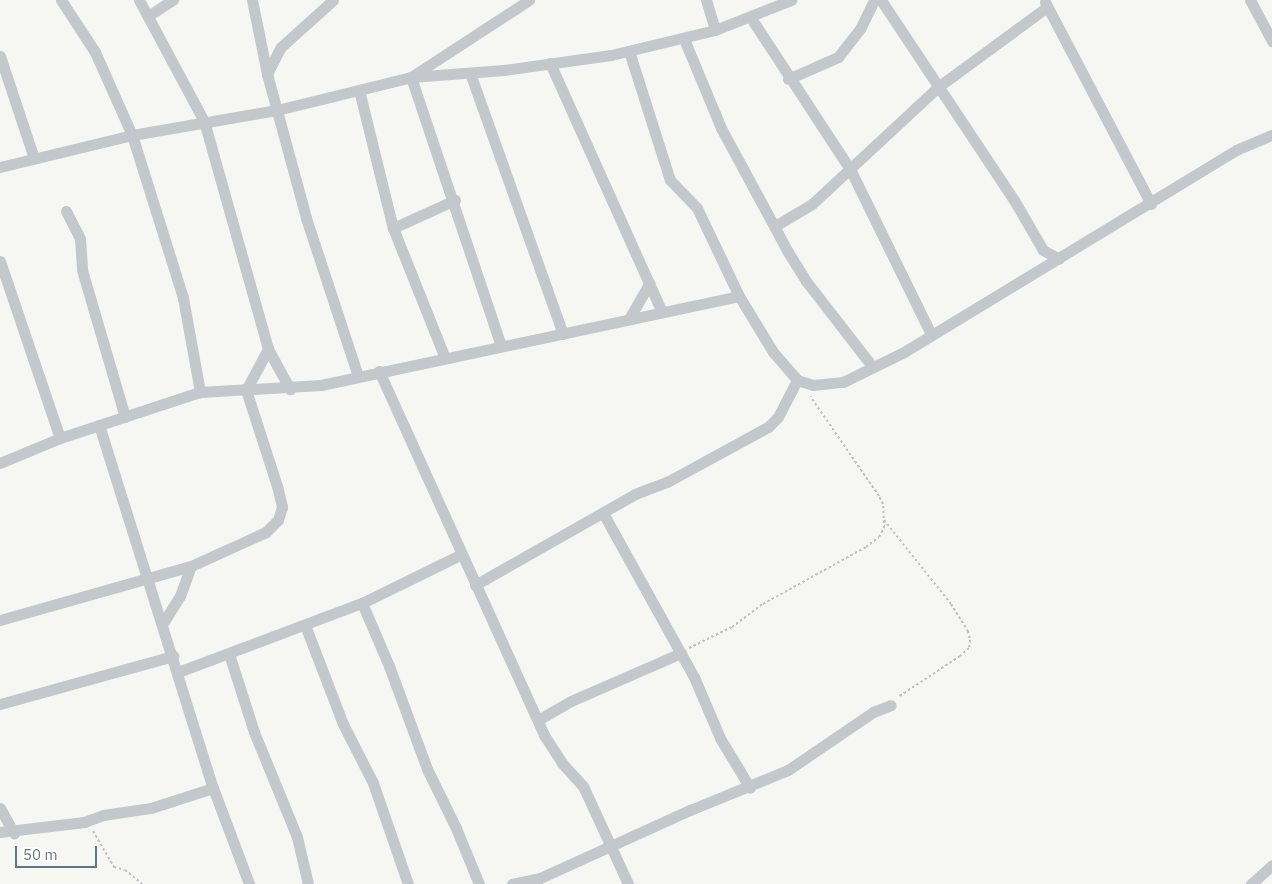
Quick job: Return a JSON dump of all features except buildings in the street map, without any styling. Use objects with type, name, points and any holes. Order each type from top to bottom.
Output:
[{"type":"street","points":[[61,0],[95,52],[132,135],[183,298],[200,392]]},
{"type":"street","points":[[140,0],[204,121],[268,349],[290,389]]},
{"type":"street","points":[[148,16],[173,0]]},
{"type":"street","points":[[252,0],[267,74],[306,218],[358,376]]},
{"type":"street","points":[[267,74],[282,47],[333,0]]},
{"type":"street","points":[[411,77],[529,0]]},
{"type":"street","points":[[706,0],[715,30]]},
{"type":"street","points":[[788,79],[838,57],[860,29],[874,0]]},
{"type":"street","points":[[881,0],[1043,250],[1059,259]]},
{"type":"street","points":[[1250,0],[1271,38]]},
{"type":"street","points":[[0,167],[132,135],[204,121],[277,110],[411,77],[470,73],[629,51],[715,30],[751,18],[788,1]]},
{"type":"street","points":[[775,226],[812,204],[851,171],[938,87],[1046,3],[1098,97],[1152,204]]},
{"type":"street","points":[[751,18],[788,79],[851,171],[931,334]]},
{"type":"street","points":[[684,39],[721,128],[806,281],[872,366]]},
{"type":"street","points":[[629,51],[670,180],[697,208],[739,296],[773,352],[797,380],[809,387]]},
{"type":"street","points":[[0,56],[34,158]]},
{"type":"street","points":[[550,63],[662,312]]},
{"type":"street","points":[[470,73],[563,334]]},
{"type":"street","points":[[411,77],[454,200],[501,346]]},
{"type":"street","points":[[359,90],[393,228],[445,358]]},
{"type":"street","points":[[788,401],[809,387],[842,382],[904,352],[1038,270],[1152,204],[1236,150],[1272,135]]},
{"type":"street","points":[[393,228],[454,200]]},
{"type":"street","points":[[66,211],[80,239],[82,270],[125,417]]},
{"type":"street","points":[[1038,270],[1043,250]]},
{"type":"street","points":[[0,261],[60,438]]},
{"type":"street","points":[[630,317],[650,283]]},
{"type":"street","points":[[0,463],[60,438],[200,392],[290,389],[563,334],[630,317],[739,296]]},
{"type":"street","points":[[0,620],[191,566],[266,532],[278,520],[282,507],[246,390],[268,349]]},
{"type":"street","points":[[378,372],[460,555],[538,720],[562,764],[583,786],[628,884]]},
{"type":"street","points":[[475,585],[603,514],[768,427],[788,401],[797,380]]},
{"type":"street","points":[[99,425],[146,579],[163,623],[212,788],[249,884]]},
{"type":"street","points":[[603,514],[694,677],[720,738],[750,788]]},
{"type":"street","points":[[178,672],[362,603],[460,555]]},
{"type":"street","points":[[163,623],[180,596],[191,566]]},
{"type":"street","points":[[362,603],[390,666],[427,769],[456,828],[479,884]]},
{"type":"street","points":[[305,625],[343,724],[373,783],[408,884]]},
{"type":"street","points":[[538,720],[571,702],[681,653]]},
{"type":"street","points":[[229,654],[254,732],[297,837],[308,884]]},
{"type":"street","points":[[0,704],[173,656]]},
{"type":"street","points":[[512,884],[540,878],[611,845],[750,788],[795,766],[873,712],[891,705]]},
{"type":"street","points":[[0,832],[14,833],[84,822],[103,815],[151,808],[212,788]]},
{"type":"street","points":[[0,808],[14,833]]},
{"type":"street","points":[[1251,884],[1269,873]]},
{"type":"path","points":[[809,387],[879,496],[887,527],[951,604],[968,631],[969,648],[960,656],[899,696],[891,705]]},
{"type":"path","points":[[681,653],[732,627],[763,604],[866,547],[879,537],[884,528],[884,518]]},
{"type":"path","points":[[84,822],[98,837],[111,864],[142,884]]}]
